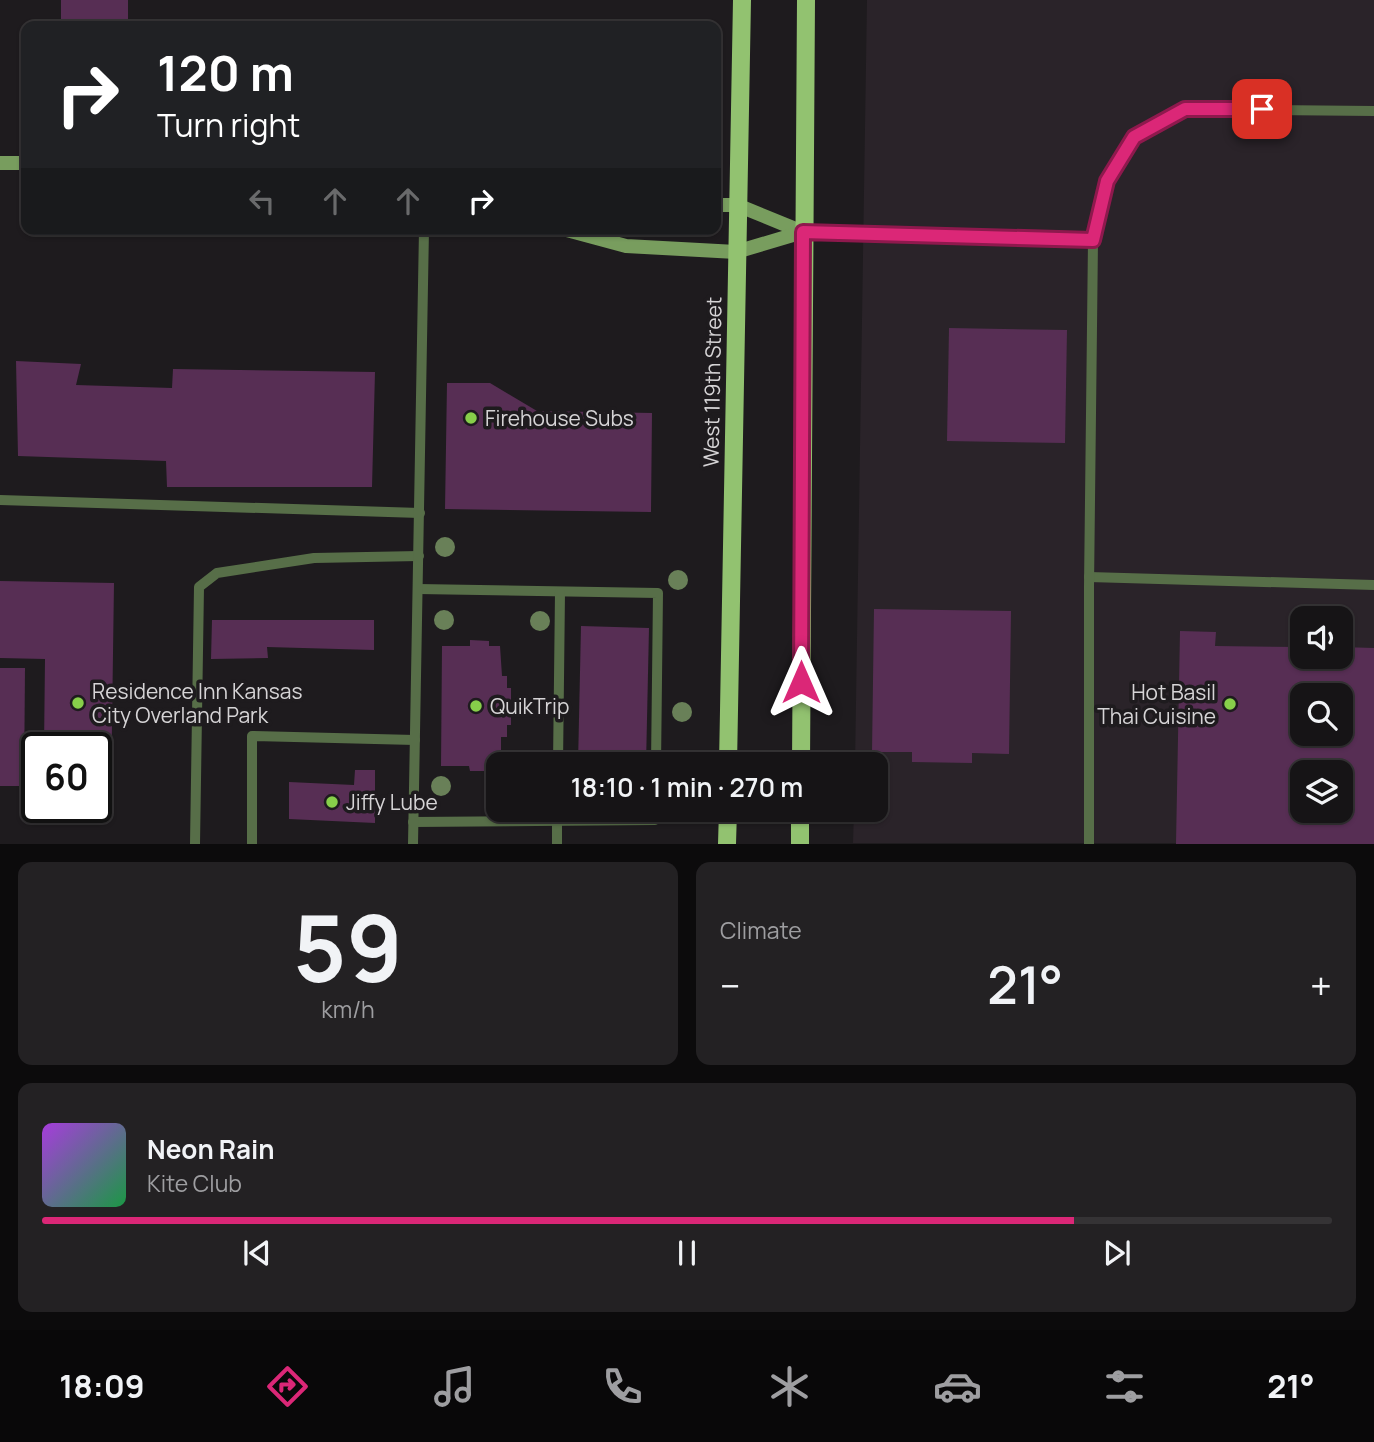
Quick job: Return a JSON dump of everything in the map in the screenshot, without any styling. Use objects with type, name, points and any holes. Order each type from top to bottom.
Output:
[{"type":"main road","name":"West 119th Street","points":[[729,752],[742,0]]},
{"type":"main road","points":[[801,752],[806,0]]},
{"type":"main road","points":[[727,844],[728,822]]},
{"type":"main road","points":[[800,822],[800,844]]},
{"type":"street","points":[[0,163],[21,163]]},
{"type":"street","points":[[721,205],[737,205],[803,232]]},
{"type":"street","points":[[585,235],[626,246],[736,252],[803,232]]},
{"type":"lane","points":[[1089,844],[1093,240],[1107,181],[1134,137],[1185,109],[1374,111]]},
{"type":"lane","points":[[803,232],[1093,240]]},
{"type":"lane","points":[[413,844],[424,235]]},
{"type":"lane","points":[[0,500],[420,513]]},
{"type":"lane","points":[[195,844],[199,587],[217,573],[314,558],[419,556]]},
{"type":"lane","points":[[1089,577],[1374,585]]},
{"type":"lane","points":[[418,589],[659,593],[656,752]]},
{"type":"lane","points":[[558,752],[560,592]]},
{"type":"lane","points":[[252,844],[253,736],[415,740]]},
{"type":"lane","points":[[413,822],[486,819]]},
{"type":"lane","points":[[557,822],[557,844]]},
{"type":"shaded area","points":[[867,0],[1374,0],[1374,843],[853,843],[854,822],[888,822],[888,752],[855,752]]},
{"type":"building","points":[[61,0],[128,0],[128,21],[61,21]]},
{"type":"building","points":[[493,19],[493,21],[385,21]]},
{"type":"building","points":[[949,328],[1067,330],[1065,443],[947,441]]},
{"type":"building","points":[[16,361],[81,364],[76,385],[172,388],[173,369],[375,372],[372,487],[167,487],[166,461],[18,456]]},
{"type":"building","points":[[447,383],[490,383],[537,411],[652,413],[651,512],[445,509]]},
{"type":"building","name":"Residence Inn Kansas City Overland Park","points":[[0,581],[114,583],[112,732],[44,732],[45,659],[0,658]]},
{"type":"building","points":[[874,609],[1011,611],[1009,754],[972,753],[972,763],[912,762],[912,752],[872,752]]},
{"type":"building","points":[[212,620],[374,620],[374,650],[267,647],[268,658],[211,659]]},
{"type":"building","name":"QuikTrip","points":[[581,626],[649,628],[646,752],[578,752]]},
{"type":"building","points":[[1180,631],[1216,632],[1215,646],[1290,647],[1290,669],[1353,669],[1353,647],[1374,648],[1374,844],[1176,844]]},
{"type":"building","name":"QuikTrip","points":[[470,640],[489,641],[489,646],[500,646],[502,676],[507,676],[507,688],[511,688],[511,725],[507,725],[507,737],[501,737],[501,752],[486,752],[486,771],[470,771],[469,766],[441,766],[442,646],[470,646]]},
{"type":"building","points":[[0,668],[25,668],[21,786],[0,786]]},
{"type":"building","name":"Jiffy Lube","points":[[355,770],[375,770],[375,823],[289,819],[289,782],[354,785]]},
{"type":"place","name":"Firehouse Subs","points":[[471,418]]},
{"type":"place","name":"Residence Inn Kansas City Overland Park","points":[[78,703]]},
{"type":"place","name":"Hot Basil Thai Cuisine","points":[[1230,704]]},
{"type":"place","name":"QuikTrip","points":[[476,706]]},
{"type":"place","name":"Jiffy Lube","points":[[332,802]]},
{"type":"route","points":[[801,682],[803,232],[1093,240],[1107,181],[1134,137],[1185,109],[1262,109]]}]
